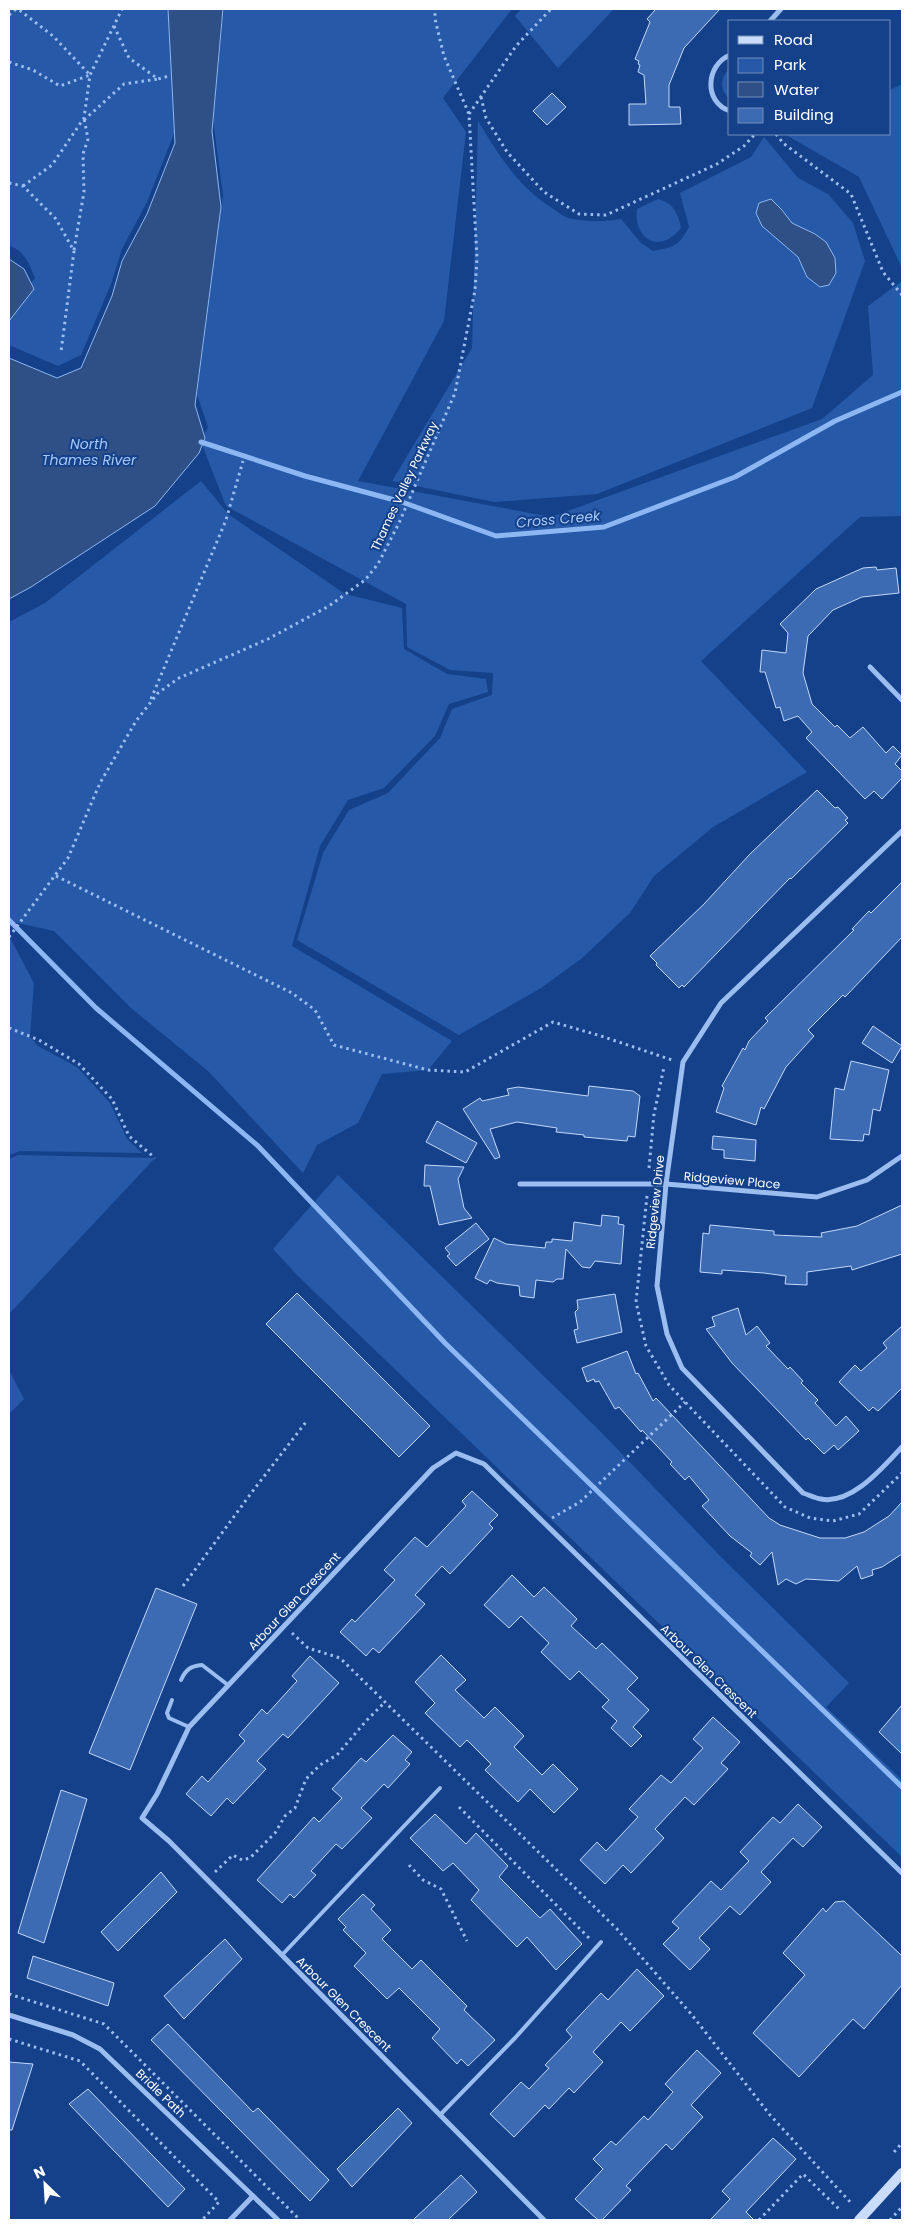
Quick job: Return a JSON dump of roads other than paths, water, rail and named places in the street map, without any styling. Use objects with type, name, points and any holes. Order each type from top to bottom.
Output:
[{"type":"street","points":[[771,20],[781,9]]},
{"type":"street","points":[[728,56],[717,63],[710,79],[713,96],[718,104],[728,110]]},
{"type":"street","points":[[870,667],[902,700]]},
{"type":"street","name":"Ridgeview Drive","points":[[902,831],[721,1003],[683,1062],[666,1184],[657,1286],[667,1334],[682,1368],[802,1493],[823,1500],[842,1498],[867,1482],[902,1447]]},
{"type":"street","name":"Ridgeview Place","points":[[520,1184],[666,1184],[817,1198],[867,1180],[902,1156]]},
{"type":"street","name":"Arbour Glen Crescent","points":[[544,2220],[207,1879],[142,1818],[157,1794],[188,1727],[433,1468],[456,1453],[484,1464],[902,1874]]},
{"type":"street","name":"Bridle Path","points":[[9,2015],[73,2035],[100,2049],[278,2220]]},
{"type":"street","points":[[859,2220],[902,2173]]},
{"type":"street","points":[[230,2220],[253,2196]]},
{"type":"lane","points":[[181,1680],[184,1672],[191,1666],[202,1665],[228,1685]]},
{"type":"lane","points":[[172,1700],[167,1713],[169,1718],[188,1727]]},
{"type":"lane","points":[[282,1955],[440,1788]]},
{"type":"lane","points":[[440,2115],[515,2038],[601,1942]]},
{"type":"water","name":"North Thames River","points":[[168,9],[223,9],[212,131],[221,207],[195,405],[205,438],[199,453],[155,506],[31,587],[9,599],[9,358],[57,378],[81,368],[112,296],[122,261],[147,214],[175,143]]},
{"type":"water","points":[[771,199],[792,223],[815,234],[826,242],[835,258],[836,273],[829,285],[820,287],[807,277],[798,257],[762,226],[756,213],[759,203]]},
{"type":"water","points":[[9,259],[24,269],[34,289],[9,321]]},
{"type":"waterway","name":"Cross Creek","points":[[201,442],[305,476],[402,502],[496,536],[604,527],[735,477],[835,421],[902,392]]},
{"type":"waterway","points":[[9,920],[96,1008],[258,1146],[446,1344],[902,1787]]}]
